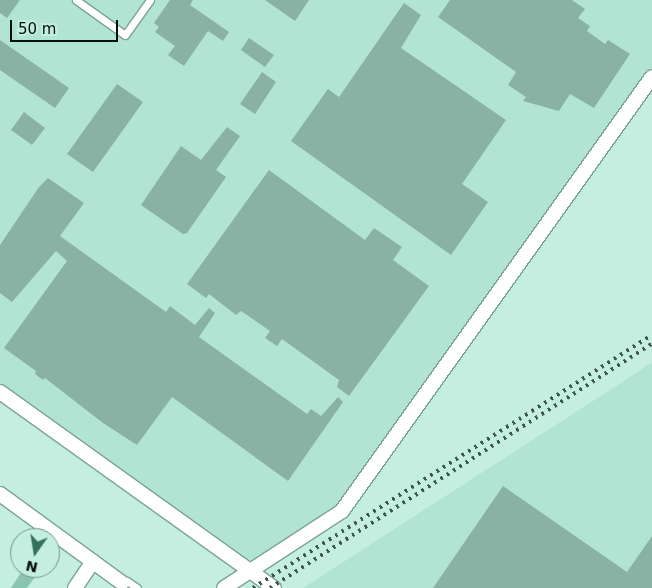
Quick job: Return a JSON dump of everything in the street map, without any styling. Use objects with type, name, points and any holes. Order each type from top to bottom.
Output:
[{"type":"street","points":[[224,588],[342,511],[652,77]]},
{"type":"street","points":[[2,399],[274,588]]},
{"type":"street","points":[[0,494],[122,583]]},
{"type":"street","points":[[75,588],[94,562]]},
{"type":"lane","points":[[76,0],[125,35],[150,0]]},
{"type":"lane","points":[[122,583],[128,581],[137,588]]},
{"type":"shaded area","points":[[0,0],[652,0],[652,67],[334,510],[255,559],[247,560],[0,385]]},
{"type":"shaded area","points":[[652,362],[652,588],[303,588],[627,379]]},
{"type":"shaded area","points":[[18,578],[34,578],[27,588],[11,588]]},
{"type":"building","points":[[0,0],[20,0],[7,18],[0,13]]},
{"type":"building","points":[[170,0],[193,0],[190,5],[229,32],[223,41],[208,31],[184,66],[168,55],[175,46],[155,32],[159,27],[154,23]]},
{"type":"building","points":[[265,0],[309,0],[295,21]]},
{"type":"building","points":[[450,0],[572,0],[585,9],[578,18],[590,26],[587,31],[605,44],[608,40],[630,54],[594,108],[570,94],[559,111],[523,101],[526,97],[508,85],[516,72],[438,17]]},
{"type":"building","points":[[404,3],[421,15],[401,48],[506,120],[462,184],[488,202],[451,255],[291,141],[328,89],[339,97]]},
{"type":"building","points":[[249,38],[274,55],[265,67],[241,50]]},
{"type":"building","points":[[0,40],[69,88],[55,108],[0,70]]},
{"type":"building","points":[[262,72],[276,82],[255,114],[240,104]]},
{"type":"building","points":[[117,84],[143,102],[93,172],[67,154]]},
{"type":"building","points":[[24,112],[45,128],[32,145],[11,130]]},
{"type":"building","points":[[227,127],[240,136],[216,170],[226,177],[187,233],[183,234],[141,205],[181,146],[201,160]]},
{"type":"building","points":[[269,170],[365,240],[374,228],[402,247],[393,260],[429,286],[349,396],[337,387],[339,380],[282,339],[277,346],[265,338],[270,331],[241,311],[236,315],[209,294],[206,298],[187,284]]},
{"type":"building","points":[[48,178],[84,203],[60,236],[166,312],[170,306],[195,325],[209,308],[215,313],[199,337],[307,414],[311,409],[321,416],[338,397],[343,402],[288,481],[172,397],[137,445],[103,423],[45,378],[43,380],[35,374],[36,371],[4,348],[67,261],[56,251],[12,302],[0,293],[0,245],[39,187]]},
{"type":"building","points":[[503,486],[627,572],[652,536],[652,588],[433,588]]},
{"type":"railway","points":[[253,588],[652,335]]},
{"type":"railway","points":[[270,588],[652,344]]}]
